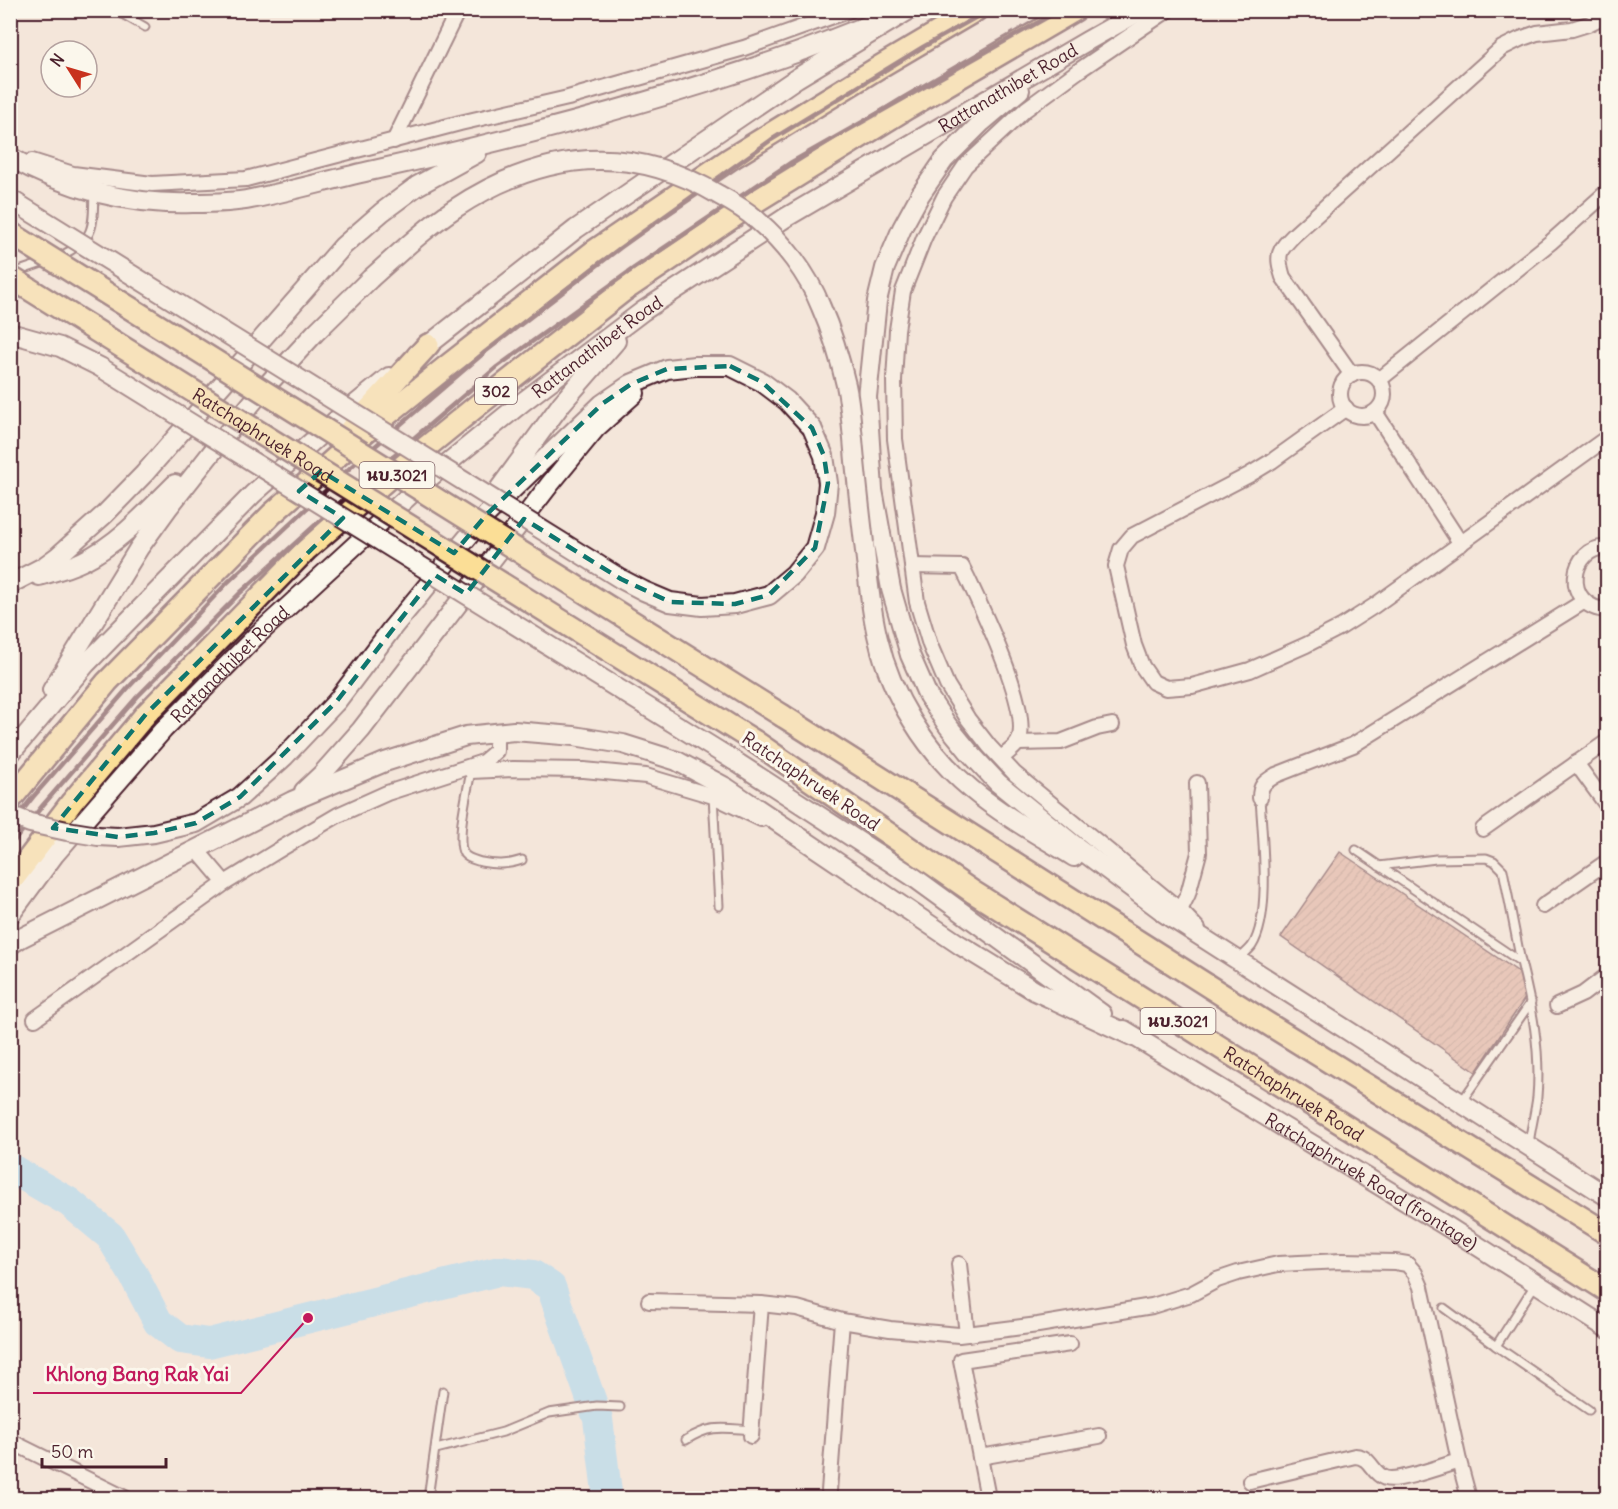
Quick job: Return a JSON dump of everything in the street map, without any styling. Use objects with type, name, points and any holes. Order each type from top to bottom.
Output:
[{"type":"main road","points":[[10,157],[56,179],[104,195],[147,202],[192,204],[249,200],[500,141],[698,86],[795,54],[905,10]]},
{"type":"main road","points":[[10,754],[86,664],[253,494],[340,417],[576,229],[797,78],[909,10]]},
{"type":"main road","name":"302","points":[[10,800],[107,682],[272,514],[358,438],[593,252],[730,159],[880,66],[976,10]]},
{"type":"main road","name":"Rattanathibet Road","points":[[10,883],[72,802],[146,714],[308,549],[400,468],[633,285],[788,182],[907,108],[1076,10]]},
{"type":"main road","name":"Rattanathibet Road","points":[[10,915],[56,854],[163,730],[255,637],[423,483],[524,401],[644,311],[785,218],[1142,10]]},
{"type":"main road","points":[[1087,41],[1013,96],[982,122],[944,160],[920,195],[902,228],[885,268],[871,351],[867,397],[873,490],[891,589],[910,655],[928,696],[948,726],[998,783],[1073,844],[1176,914],[1209,942],[1608,1197]]},
{"type":"main road","points":[[11,584],[58,556],[105,514],[144,474],[343,246],[382,212],[417,186],[500,141]]},
{"type":"main road","points":[[24,738],[139,548],[267,385],[315,333],[370,279],[415,239],[454,209],[498,184],[545,167],[582,160],[620,160],[648,165],[679,175],[708,188],[757,219],[779,242],[802,272],[821,306],[847,387],[870,593],[878,640],[893,683],[913,723],[940,758],[970,789],[1004,813],[1176,914]]},
{"type":"main road","points":[[10,199],[621,579],[670,602],[702,606],[735,604],[769,595],[794,574],[815,548],[825,513],[828,483],[824,456],[812,428],[787,401],[762,382],[730,366],[667,369],[631,384],[602,404],[538,464],[487,514],[393,627],[338,701],[285,756],[240,797],[196,823],[154,833],[118,837],[67,831],[30,823],[10,815]]},
{"type":"main road","name":"Ratchaphruek Road","points":[[10,233],[783,717],[1255,1016],[1608,1234]]},
{"type":"main road","name":"Ratchaphruek Road","points":[[10,275],[754,741],[973,892],[1608,1292]]},
{"type":"main road","points":[[443,565],[562,404],[644,311]]},
{"type":"main road","points":[[10,333],[60,347],[100,367],[733,760],[912,876],[1134,1037]]},
{"type":"main road","points":[[272,514],[428,345]]},
{"type":"main road","points":[[292,801],[322,774],[361,730],[550,484],[596,428],[634,393],[667,369]]},
{"type":"main road","points":[[11,584],[82,562],[115,541],[235,423]]},
{"type":"main road","points":[[10,945],[292,801],[385,762],[466,736],[514,730],[622,744],[677,762],[727,788],[960,945],[1035,991],[1134,1037]]},
{"type":"main road","name":"Ratchaphruek Road (frontage)","points":[[1134,1037],[1448,1227],[1608,1329]]},
{"type":"street","points":[[394,141],[458,10]]},
{"type":"street","points":[[10,152],[72,174],[152,184],[246,179],[460,123],[568,98],[744,48],[850,10]]},
{"type":"street","points":[[1168,10],[1026,110],[965,166],[944,197],[924,238],[903,291],[897,330],[894,381],[895,439],[917,602],[930,645],[946,685],[989,746],[1015,774],[1176,914],[1188,894],[1198,853],[1197,783]]},
{"type":"street","points":[[1352,375],[1283,277],[1278,261],[1283,246],[1502,48],[1537,33],[1572,29],[1608,14]]},
{"type":"street","points":[[1379,380],[1551,242],[1608,191]]},
{"type":"street","points":[[1369,373],[1383,386],[1383,400],[1380,407],[1368,416],[1352,413],[1342,402],[1342,387],[1352,375],[1369,373]]},
{"type":"street","points":[[1346,408],[1249,475],[1147,526],[1132,536],[1121,549],[1116,566],[1134,645],[1142,666],[1153,682],[1166,688],[1192,686],[1250,670],[1341,627],[1374,606],[1608,437]]},
{"type":"street","points":[[1375,412],[1461,544]]},
{"type":"street","points":[[1608,548],[1601,548],[1586,555],[1576,569],[1575,586],[1583,602],[1597,610],[1608,610]]},
{"type":"street","points":[[912,566],[962,567],[1011,677],[1018,704],[1020,728],[1018,742],[1001,758]]},
{"type":"street","points":[[1260,798],[1260,790],[1264,782],[1276,775],[1353,745],[1583,602]]},
{"type":"street","points":[[1018,742],[1061,742],[1112,725]]},
{"type":"street","points":[[35,1019],[225,883],[338,815],[387,793],[483,762],[496,751],[496,733]]},
{"type":"street","points":[[1483,829],[1608,741]]},
{"type":"street","points":[[1576,763],[1608,807]]},
{"type":"street","points":[[456,772],[513,769],[595,771],[646,776],[713,796],[819,849]]},
{"type":"street","points":[[196,850],[225,883]]},
{"type":"street","points":[[1543,906],[1608,861]]},
{"type":"street","points":[[1557,1006],[1583,994],[1608,975]]},
{"type":"street","points":[[1583,994],[1608,991]]},
{"type":"street","points":[[649,1301],[761,1304],[797,1308],[842,1321],[908,1331],[963,1334],[1038,1325],[1152,1306],[1191,1294],[1217,1280],[1278,1264],[1342,1261],[1407,1264],[1415,1273],[1421,1287],[1469,1498]]},
{"type":"street","points":[[959,1264],[964,1379],[988,1498]]},
{"type":"street","points":[[751,1433],[761,1304]]},
{"type":"street","points":[[829,1491],[842,1321]]},
{"type":"street","points":[[962,1360],[1070,1344]]},
{"type":"street","points":[[980,1457],[1099,1436]]},
{"type":"street","points":[[10,1441],[125,1498]]},
{"type":"street","points":[[1250,1481],[1355,1456],[1365,1458],[1377,1473],[1388,1479],[1402,1478],[1459,1461]]},
{"type":"lane","points":[[115,10],[144,27]]},
{"type":"lane","points":[[10,275],[77,247],[89,234],[94,192]]},
{"type":"lane","points":[[471,771],[463,810],[461,848],[466,856],[495,865],[522,860]]},
{"type":"lane","points":[[713,796],[719,906]]},
{"type":"lane","points":[[1238,961],[1251,946],[1258,933],[1263,908],[1260,798]]},
{"type":"lane","points":[[1356,850],[1521,962]]},
{"type":"lane","points":[[1379,866],[1486,858],[1494,861],[1503,870],[1537,1037],[1537,1098],[1528,1146]]},
{"type":"lane","points":[[1460,1103],[1531,1002]]},
{"type":"lane","points":[[1496,1346],[1536,1283]]},
{"type":"lane","points":[[1444,1308],[1589,1410]]},
{"type":"lane","points":[[428,1498],[444,1391]]},
{"type":"lane","points":[[436,1449],[503,1432],[557,1411],[597,1406],[620,1407]]},
{"type":"lane","points":[[686,1440],[713,1428],[751,1433]]},
{"type":"highlighted area","points":[[730,366],[762,382],[812,428],[824,456],[828,483],[815,548],[769,595],[735,604],[670,602],[621,579],[524,519],[466,594],[435,575],[337,701],[240,797],[196,823],[154,833],[118,837],[53,828],[146,714],[343,518],[299,491],[321,471],[454,553],[487,514],[602,404],[631,384],[667,369]]},
{"type":"building","points":[[1340,852],[1523,975],[1527,995],[1476,1072],[1281,937]]},
{"type":"waterway","points":[[10,1168],[69,1202],[110,1236],[158,1322],[180,1339],[209,1343],[499,1271],[533,1275],[551,1287],[598,1419],[606,1498]]},
{"type":"railway","points":[[10,826],[128,688],[228,582],[352,466],[485,352],[620,248],[771,140],[923,47],[989,10]]},
{"type":"railway","points":[[10,846],[137,697],[240,593],[366,479],[497,367],[634,268],[790,163],[1060,10]]},
{"type":"place","name":"Khlong Bang Rak Yai","points":[[308,1318]]}]
